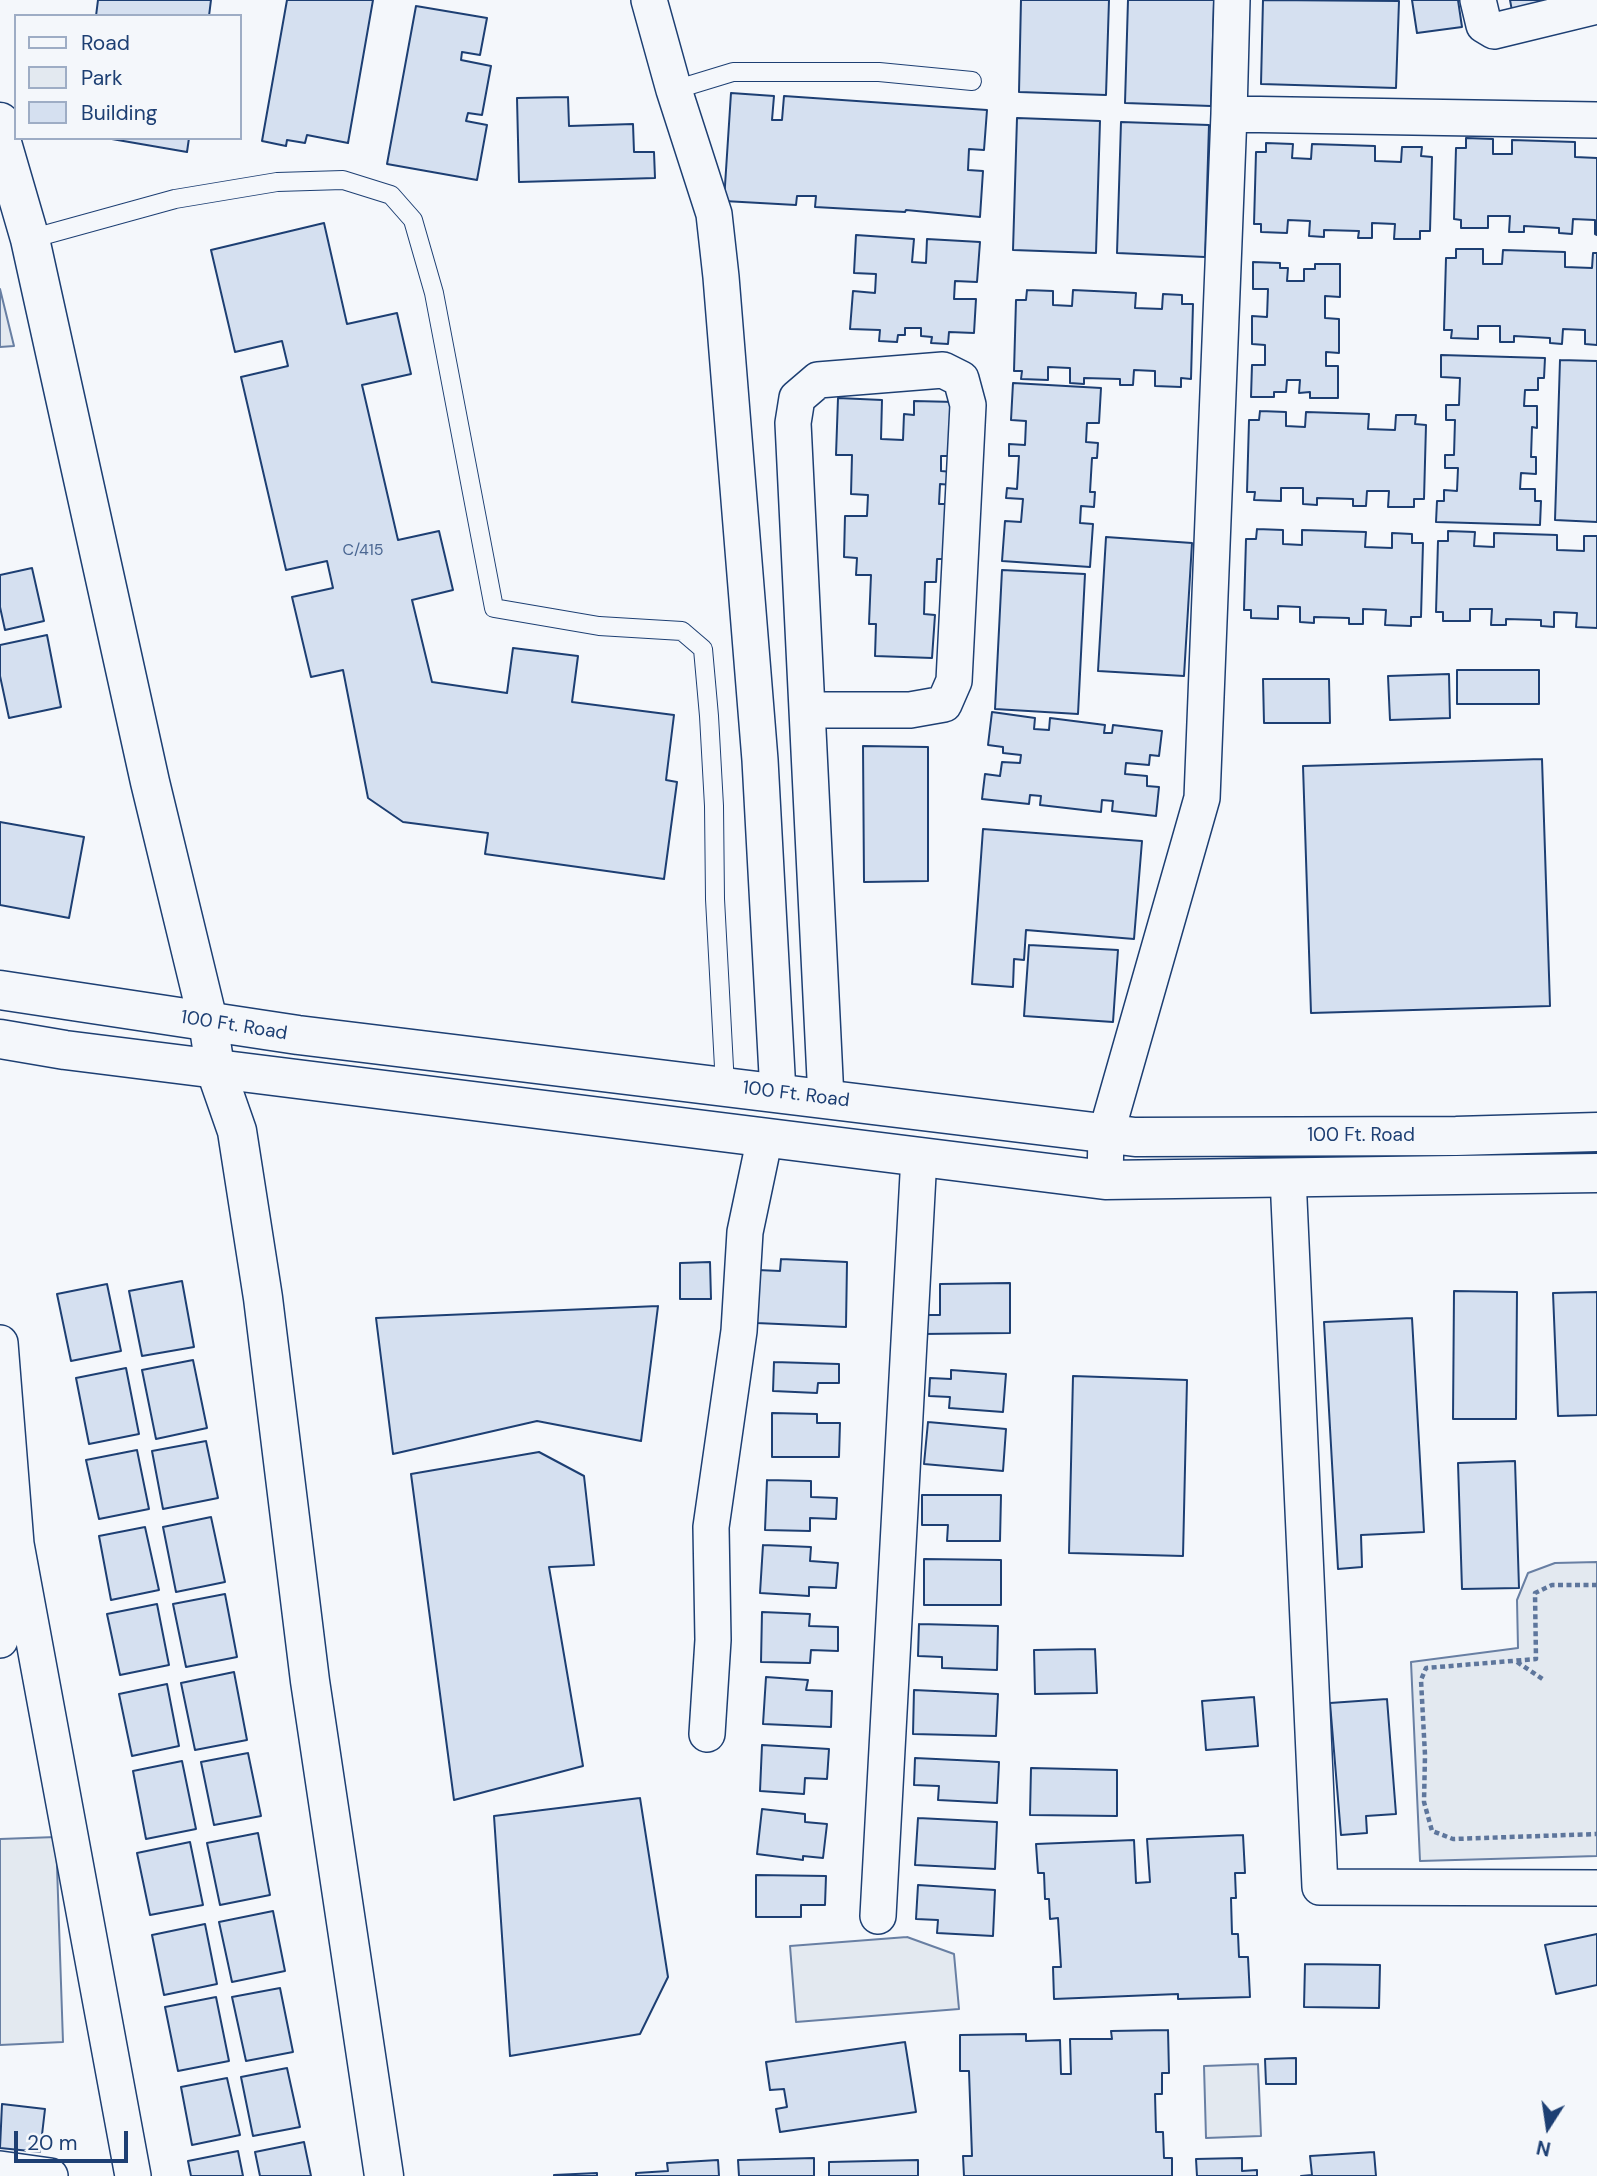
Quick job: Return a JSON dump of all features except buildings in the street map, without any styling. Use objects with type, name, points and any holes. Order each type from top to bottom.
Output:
[{"type":"main road","points":[[0,122],[0,136],[30,239],[150,782],[208,1021],[215,1068],[237,1130],[263,1298],[310,1681],[384,2176]]},
{"type":"main road","name":"100 Ft. Road","points":[[0,990],[298,1035],[1106,1134],[1163,1137],[1456,1136],[1597,1132]]},
{"type":"main road","name":"100 Ft. Road","points":[[0,1039],[1105,1180],[1597,1173]]},
{"type":"street","points":[[649,0],[713,214],[721,277],[760,760],[778,1093]]},
{"type":"street","points":[[1105,1180],[1106,1134],[1202,799],[1232,0]]},
{"type":"street","points":[[1478,0],[1483,25],[1494,31],[1597,6]]},
{"type":"street","points":[[1229,114],[1597,120]]},
{"type":"street","points":[[807,710],[910,710],[944,704],[954,681],[968,405],[961,379],[943,370],[818,380],[797,398],[793,423],[807,710],[826,1099]]},
{"type":"street","points":[[707,1734],[713,1640],[710,1527],[738,1331],[745,1232],[765,1137]]},
{"type":"street","points":[[878,1916],[919,1156]]},
{"type":"street","points":[[1288,1177],[1321,1886],[1597,1888]]},
{"type":"street","points":[[0,1343],[16,1544],[132,2176]]},
{"type":"street","points":[[0,1640],[16,1544]]},
{"type":"street","points":[[0,2169],[50,2176]]},
{"type":"lane","points":[[674,90],[733,72],[879,72],[972,81]]},
{"type":"lane","points":[[30,239],[175,199],[277,182],[343,180],[391,195],[413,220],[434,293],[494,608],[599,626],[682,631],[703,649],[713,780],[715,898],[725,1086]]},
{"type":"path","points":[[1597,1585],[1552,1585],[1535,1593],[1536,1659],[1426,1668],[1421,1680],[1425,1755],[1424,1802],[1433,1831],[1453,1839],[1597,1834]]},
{"type":"path","points":[[1516,1661],[1544,1680]]},
{"type":"green space","points":[[0,289],[14,346],[0,347]]},
{"type":"green space","points":[[1597,1562],[1597,1856],[1420,1861],[1411,1662],[1518,1648],[1517,1600],[1528,1573],[1555,1563]]},
{"type":"green space","points":[[56,1837],[63,2042],[0,2045],[0,1839]]},
{"type":"green space","points":[[907,1937],[954,1954],[959,2009],[796,2022],[790,1946]]},
{"type":"green space","points":[[1258,2064],[1261,2136],[1206,2138],[1204,2066]]}]
